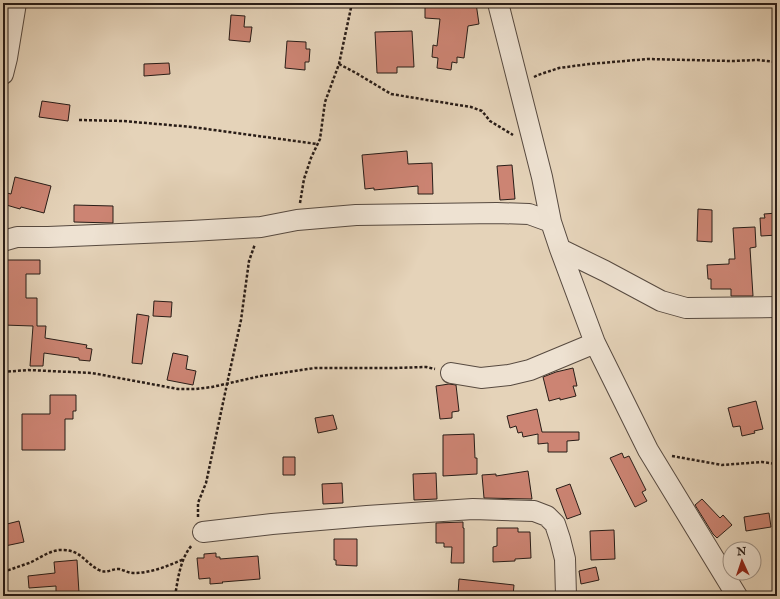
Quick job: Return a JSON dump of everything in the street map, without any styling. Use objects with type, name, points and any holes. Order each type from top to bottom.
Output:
[{"type":"street","points":[[3,74],[16,3]]},
{"type":"street","points":[[498,3],[534,146],[551,222],[595,343],[648,450],[737,596]]},
{"type":"street","points":[[3,242],[17,237],[175,232],[261,227],[298,220],[356,215],[529,214],[551,222]]},
{"type":"street","points":[[560,249],[661,300],[686,308],[777,307]]},
{"type":"street","points":[[451,373],[481,378],[509,375],[530,370],[595,343]]},
{"type":"street","points":[[203,532],[280,523],[473,509],[534,511],[547,516],[555,524],[565,559],[566,596]]},
{"type":"path","points":[[298,220],[304,179],[311,158],[320,139],[325,102],[338,64],[352,3]]},
{"type":"path","points":[[518,86],[538,75],[559,68],[588,64],[648,59],[732,61],[758,60],[777,62]]},
{"type":"path","points":[[338,64],[391,94],[471,107],[482,111],[490,121],[534,146]]},
{"type":"path","points":[[80,120],[123,120],[184,126],[317,144]]},
{"type":"path","points":[[175,596],[181,566],[184,559],[190,548],[203,532],[198,518],[198,503],[206,483],[241,320],[249,261],[261,227]]},
{"type":"path","points":[[3,372],[28,370],[92,373],[178,389],[212,387],[261,376],[315,368],[426,367],[451,373]]},
{"type":"path","points":[[648,450],[676,457],[722,465],[762,462],[777,464]]},
{"type":"path","points":[[3,572],[57,550],[72,551],[82,556],[91,565],[105,573],[120,569],[135,573],[147,571],[164,567],[184,559]]},
{"type":"building","points":[[425,3],[476,3],[479,24],[468,26],[464,58],[457,57],[457,63],[452,62],[451,70],[437,68],[438,58],[432,57],[433,45],[437,46],[440,19],[425,18]]},
{"type":"building","points":[[231,15],[245,16],[244,27],[252,27],[250,42],[229,40]]},
{"type":"building","points":[[412,31],[414,67],[397,67],[397,73],[377,73],[375,32]]},
{"type":"building","points":[[287,41],[306,42],[306,49],[310,49],[309,62],[305,62],[305,70],[285,68]]},
{"type":"building","points":[[169,63],[170,74],[144,76],[144,64]]},
{"type":"building","points":[[42,101],[70,105],[68,121],[39,117]]},
{"type":"building","points":[[407,151],[408,164],[432,163],[433,194],[418,194],[418,186],[374,190],[374,188],[365,189],[362,155]]},
{"type":"building","points":[[512,165],[515,199],[500,200],[497,166]]},
{"type":"building","points":[[15,177],[51,186],[44,213],[21,207],[20,209],[3,204],[3,192],[11,194]]},
{"type":"building","points":[[74,205],[113,206],[113,223],[74,222]]},
{"type":"building","points":[[698,209],[712,210],[712,242],[697,241]]},
{"type":"building","points":[[777,213],[777,235],[761,236],[760,218],[765,218],[764,214]]},
{"type":"building","points":[[755,227],[756,247],[750,248],[753,296],[731,296],[731,289],[711,289],[711,279],[708,279],[707,265],[729,264],[729,259],[735,259],[733,228]]},
{"type":"building","points":[[3,260],[40,260],[40,274],[26,274],[26,298],[37,298],[37,326],[46,326],[45,338],[87,345],[86,348],[92,349],[90,361],[44,353],[43,366],[30,366],[33,326],[3,325]]},
{"type":"building","points":[[154,301],[172,302],[171,317],[153,316]]},
{"type":"building","points":[[137,314],[149,316],[142,364],[132,363]]},
{"type":"building","points":[[173,353],[188,356],[186,369],[196,371],[193,385],[167,380]]},
{"type":"building","points":[[573,368],[577,386],[573,386],[576,396],[549,401],[543,377]]},
{"type":"building","points":[[449,384],[456,385],[459,411],[452,412],[452,418],[440,419],[436,386]]},
{"type":"building","points":[[50,395],[76,395],[76,411],[73,411],[73,419],[65,419],[65,450],[22,450],[22,414],[50,414]]},
{"type":"building","points":[[756,401],[763,429],[754,431],[755,433],[742,436],[740,426],[733,427],[728,408]]},
{"type":"building","points":[[537,409],[542,432],[579,432],[579,440],[567,441],[567,452],[548,452],[548,443],[538,444],[538,434],[523,437],[522,432],[518,433],[516,426],[510,428],[507,416]]},
{"type":"building","points":[[333,415],[337,429],[318,433],[315,418]]},
{"type":"building","points":[[474,434],[477,474],[443,476],[443,435]]},
{"type":"building","points":[[622,453],[624,458],[629,456],[646,490],[642,492],[647,501],[635,507],[610,458]]},
{"type":"building","points":[[283,457],[295,457],[295,475],[283,475]]},
{"type":"building","points":[[528,471],[532,499],[484,498],[482,475],[496,474],[496,476]]},
{"type":"building","points":[[436,473],[437,499],[414,500],[413,474]]},
{"type":"building","points":[[342,483],[343,503],[323,504],[322,484]]},
{"type":"building","points":[[570,484],[581,514],[567,519],[556,489]]},
{"type":"building","points":[[702,499],[720,518],[723,515],[732,525],[717,538],[695,505]]},
{"type":"building","points":[[769,513],[771,527],[746,531],[744,517]]},
{"type":"building","points":[[19,521],[24,542],[5,546],[3,525]]},
{"type":"building","points":[[463,522],[464,563],[451,563],[452,547],[444,547],[444,543],[436,543],[436,523]]},
{"type":"building","points":[[497,528],[518,528],[518,532],[530,532],[531,558],[515,559],[515,561],[493,562],[493,547],[497,546]]},
{"type":"building","points":[[614,530],[615,559],[591,560],[590,531]]},
{"type":"building","points":[[334,539],[357,539],[357,566],[336,565],[336,560],[334,560]]},
{"type":"building","points":[[216,553],[216,557],[220,557],[220,559],[258,556],[260,579],[210,584],[210,578],[199,579],[197,558],[204,558],[204,554]]},
{"type":"building","points":[[77,560],[79,593],[56,594],[56,586],[29,588],[28,576],[55,573],[54,562]]},
{"type":"building","points":[[596,567],[599,580],[581,584],[579,571]]},
{"type":"building","points":[[459,579],[514,585],[513,596],[458,594]]}]
